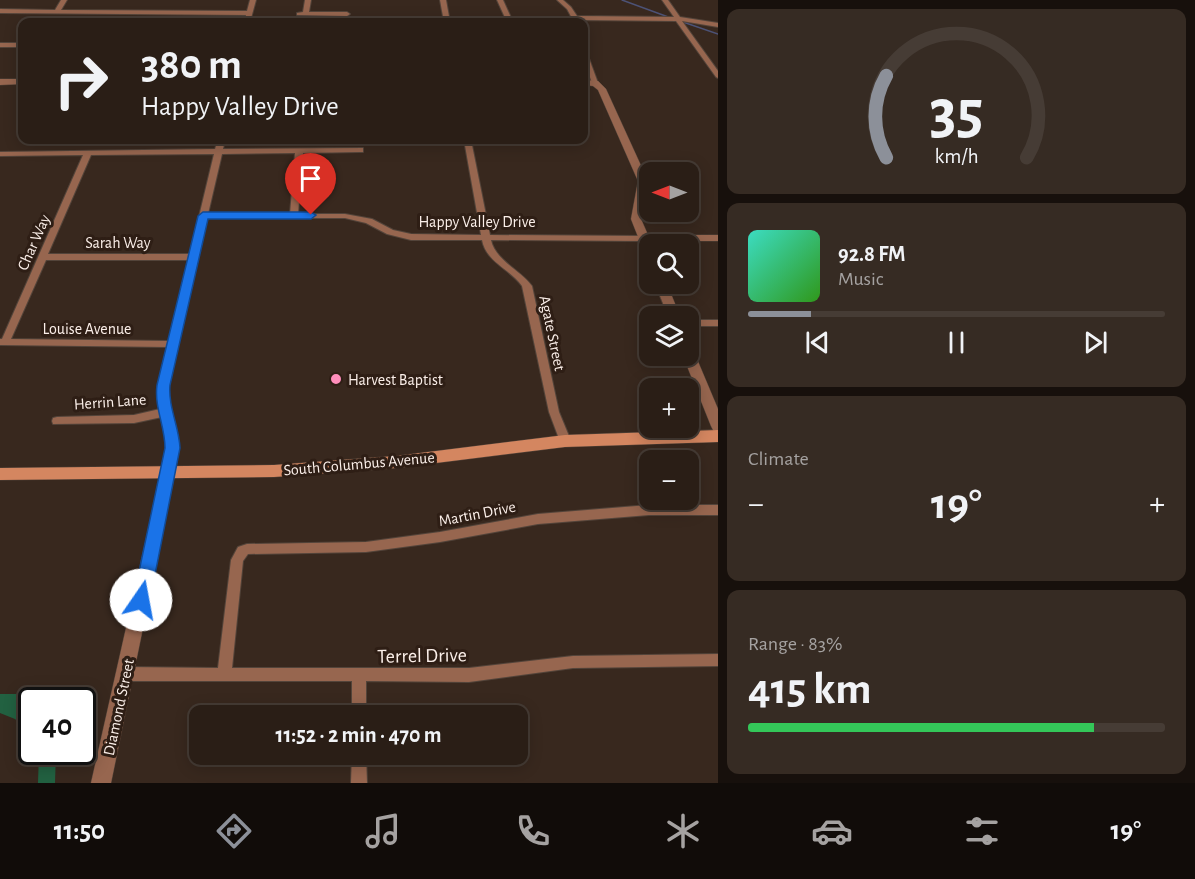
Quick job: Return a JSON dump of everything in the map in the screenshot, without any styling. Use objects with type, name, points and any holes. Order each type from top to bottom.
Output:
[{"type":"main road","name":"South Columbus Avenue","points":[[0,474],[232,473],[348,467],[565,441],[718,436]]},
{"type":"street","points":[[57,11],[64,0]]},
{"type":"street","points":[[249,18],[253,0]]},
{"type":"street","points":[[308,0],[303,15],[347,15]]},
{"type":"street","points":[[443,0],[446,18]]},
{"type":"street","points":[[500,0],[508,18]]},
{"type":"street","points":[[560,0],[569,8],[574,18]]},
{"type":"street","points":[[664,0],[718,76]]},
{"type":"street","points":[[0,11],[154,9],[250,13]]},
{"type":"street","points":[[588,20],[677,19],[718,25]]},
{"type":"street","points":[[0,45],[18,45]]},
{"type":"street","points":[[588,64],[595,84]]},
{"type":"street","points":[[0,82],[18,82]]},
{"type":"street","points":[[588,83],[595,84],[602,89],[643,181],[636,211],[641,234]]},
{"type":"street","name":"Diamond Street","points":[[101,783],[168,473],[172,433],[162,399],[220,144]]},
{"type":"street","name":"Agate Street","points":[[469,144],[486,238],[493,255],[518,274],[527,285],[554,412],[565,441]]},
{"type":"street","points":[[0,154],[360,150]]},
{"type":"street","points":[[294,215],[299,152]]},
{"type":"street","name":"Char Way","points":[[2,342],[88,153]]},
{"type":"street","name":"Happy Valley Drive","points":[[203,216],[352,217],[369,221],[390,232],[411,237],[639,238]]},
{"type":"street","name":"Happy Valley Drive","points":[[699,238],[718,238]]},
{"type":"street","name":"Sarah Way","points":[[42,257],[194,257]]},
{"type":"street","points":[[699,323],[718,323]]},
{"type":"street","name":"Louise Avenue","points":[[2,342],[173,344]]},
{"type":"street","points":[[694,366],[718,426]]},
{"type":"street","name":"Herrin Lane","points":[[57,421],[134,419],[165,412]]},
{"type":"street","name":"Martin Drive","points":[[224,674],[237,560],[242,552],[255,549],[333,549],[399,543],[519,522],[572,516],[649,510],[718,510]]},
{"type":"street","name":"Terrel Drive","points":[[125,674],[469,675],[601,660],[718,660]]},
{"type":"street","points":[[359,675],[359,705]]},
{"type":"street","points":[[359,765],[359,783]]},
{"type":"green space","points":[[0,694],[18,694],[18,722],[0,713]]},
{"type":"green space","points":[[39,765],[56,765],[55,783],[38,783]]},
{"type":"waterway","points":[[622,0],[671,18]]},
{"type":"waterway","points":[[680,21],[718,34]]},
{"type":"place","name":"Harvest Baptist","points":[[336,379]]},
{"type":"route","points":[[141,600],[172,448],[172,433],[162,399],[164,385],[203,216],[311,215]]}]
